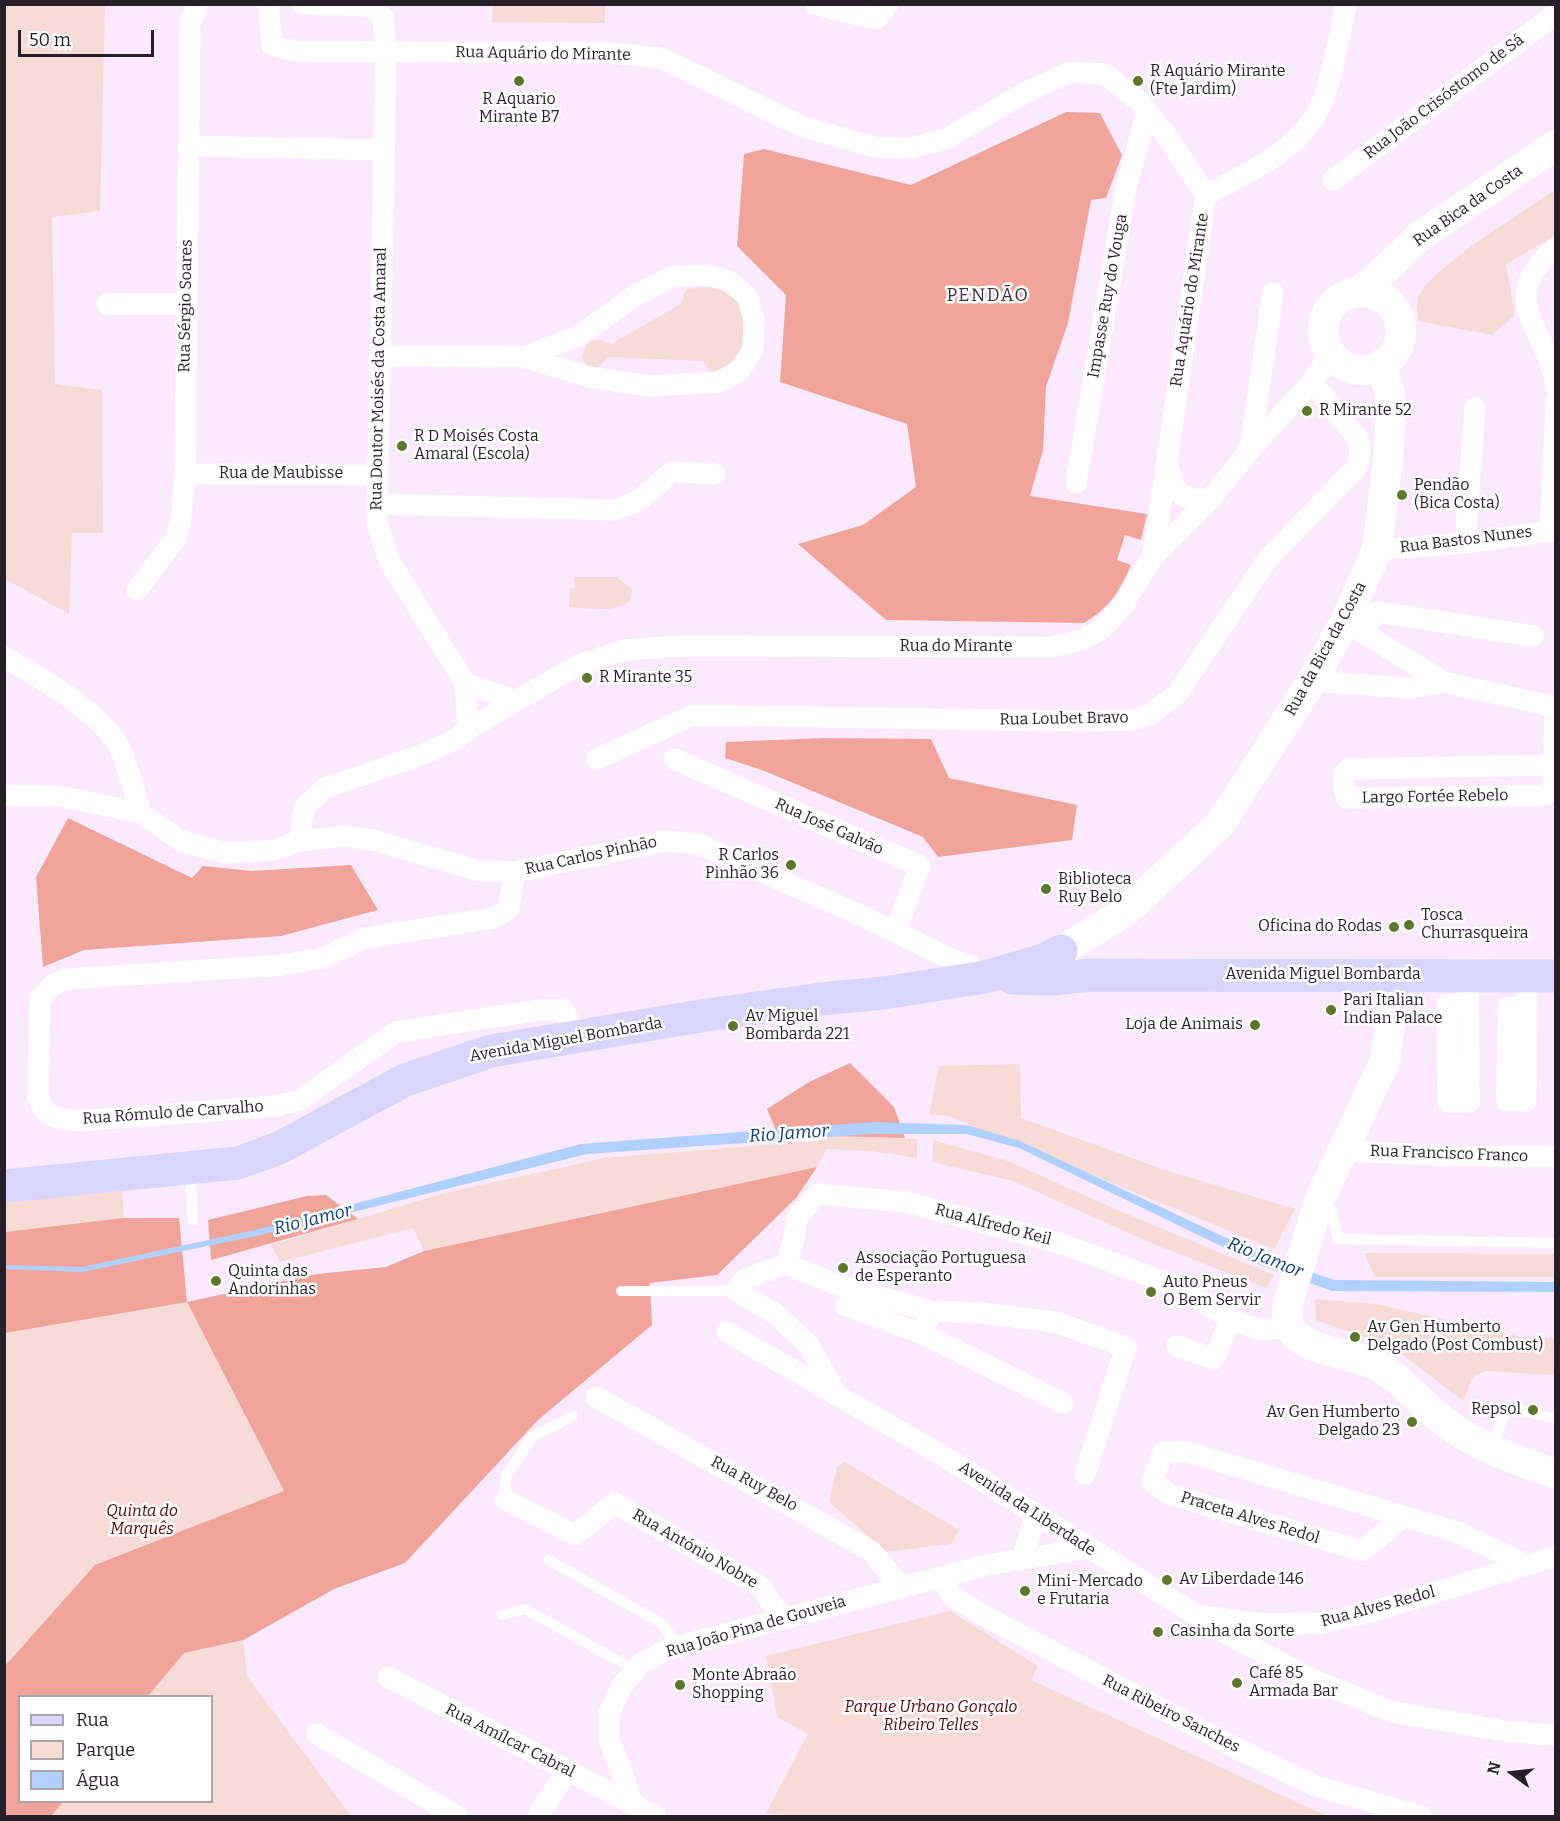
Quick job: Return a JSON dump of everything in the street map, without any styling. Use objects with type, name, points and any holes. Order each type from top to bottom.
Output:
[{"type":"main road","name":"Avenida Miguel Bombarda","points":[[4,1186],[238,1163],[262,1155],[388,1088],[424,1072],[491,1051],[578,1035],[821,999],[883,993],[978,971],[1043,960],[1058,943]]},
{"type":"main road","points":[[1058,943],[1071,967],[1090,975]]},
{"type":"main road","name":"Avenida Miguel Bombarda","points":[[978,971],[1052,979],[1090,975],[1391,975],[1468,989],[1537,986]]},
{"type":"street","points":[[268,4],[272,45],[293,51],[386,52],[383,11],[370,6],[302,4]]},
{"type":"street","points":[[815,4],[876,19],[888,4]]},
{"type":"street","points":[[1206,195],[1248,173],[1295,140],[1306,129],[1322,103],[1346,4]]},
{"type":"street","name":"Rua Sérgio Soares","points":[[137,590],[176,538],[181,519],[185,474],[190,21],[195,6]]},
{"type":"street","name":"Rua João Crisóstomo de Sá","points":[[1333,180],[1551,15]]},
{"type":"street","name":"Rua Aquário do Mirante","points":[[386,52],[610,52],[661,58],[803,127],[875,147],[911,148],[946,139],[1026,92],[1071,72],[1105,74],[1147,111],[1206,195],[1153,556]]},
{"type":"street","name":"Rua Doutor Moisés da Costa Amaral","points":[[386,52],[377,524],[390,562],[465,683],[468,729]]},
{"type":"street","name":"Impasse Ruy do Vouga","points":[[1076,483],[1126,188],[1147,111]]},
{"type":"street","name":"Rua Bica da Costa","points":[[1355,293],[1372,282],[1420,236],[1473,203],[1556,145]]},
{"type":"street","points":[[188,146],[383,150]]},
{"type":"street","name":"Rua Bica da Costa","points":[[1398,314],[1402,283],[1432,251],[1556,168]]},
{"type":"street","points":[[1556,248],[1536,264],[1526,286],[1527,309],[1552,364],[1556,386]]},
{"type":"street","points":[[379,356],[523,357],[590,377],[649,386],[718,382],[738,372],[753,350],[754,320],[747,296],[730,282],[708,275],[674,276],[636,295],[579,336],[523,357]]},
{"type":"street","points":[[1368,292],[1380,296],[1398,314],[1401,338],[1390,358],[1381,365],[1360,370],[1349,368],[1331,354],[1323,330],[1326,317],[1333,306],[1355,293],[1368,292]]},
{"type":"street","points":[[1250,450],[1273,293]]},
{"type":"street","points":[[107,304],[186,304]]},
{"type":"street","points":[[579,336],[573,351],[576,365],[590,377]]},
{"type":"street","name":"Rua do Mirante","points":[[299,841],[304,808],[325,788],[424,754],[455,740],[468,729],[578,665],[624,650],[680,646],[1051,647],[1081,640],[1102,629],[1124,604],[1153,556],[1211,498],[1250,450],[1312,382],[1331,354]]},
{"type":"street","name":"Rua da Bica da Costa","points":[[1058,943],[1102,928],[1160,882],[1220,824],[1312,681],[1354,626],[1377,550],[1388,459],[1391,408],[1389,390],[1381,365]]},
{"type":"street","name":"Rua Loubet Bravo","points":[[597,759],[684,717],[693,715],[1062,721],[1132,720],[1151,714],[1178,694],[1268,560],[1356,467],[1360,455],[1359,440],[1312,382]]},
{"type":"street","points":[[1553,530],[1556,402]]},
{"type":"street","points":[[1466,543],[1475,408]]},
{"type":"street","name":"Rua Aquário do Mirante","points":[[1167,456],[1170,479],[1180,495],[1194,501],[1211,498]]},
{"type":"street","points":[[377,504],[615,510],[638,501],[672,472],[715,474]]},
{"type":"street","name":"Rua de Maubisse","points":[[185,474],[377,475]]},
{"type":"street","name":"Rua Bastos Nunes","points":[[1377,550],[1466,543],[1553,530]]},
{"type":"street","points":[[1533,636],[1377,612],[1354,626],[1444,682],[1555,706]]},
{"type":"street","points":[[4,657],[47,681],[103,726],[119,746],[141,813]]},
{"type":"street","points":[[1409,688],[1421,675],[1420,667]]},
{"type":"street","points":[[1312,681],[1409,688],[1444,682]]},
{"type":"street","points":[[465,683],[516,700]]},
{"type":"street","name":"Largo Fortée Rebelo","points":[[1554,765],[1349,769],[1344,774],[1344,790],[1347,798],[1545,795],[1553,789],[1554,765],[1555,706]]},
{"type":"street","name":"Rua José Galvão","points":[[674,759],[920,866],[895,932]]},
{"type":"street","points":[[4,795],[60,796],[141,813]]},
{"type":"street","name":"Rua Carlos Pinhão","points":[[141,813],[181,840],[225,853],[275,850],[299,841],[346,836],[373,840],[478,871],[515,872],[666,841],[698,844],[978,971]]},
{"type":"street","name":"Rua Rómulo de Carvalho","points":[[515,872],[508,909],[494,918],[365,938],[323,958],[283,965],[67,979],[53,985],[40,998],[38,1097],[46,1112],[79,1120],[275,1106],[300,1100],[396,1032],[540,1010],[563,1010],[578,1035]]},
{"type":"street","points":[[1391,975],[1390,1024],[1385,1061],[1320,1199],[1293,1287],[1287,1313],[1290,1328],[1297,1337],[1312,1344],[1374,1364],[1402,1383],[1439,1418],[1461,1434],[1491,1450],[1556,1474]]},
{"type":"street","name":"Rua Francisco Franco","points":[[1343,1151],[1456,1156],[1556,1157]]},
{"type":"street","name":"Rua Alfredo Keil","points":[[786,1264],[793,1243],[797,1218],[818,1194],[906,1202],[1059,1243],[1174,1285],[1231,1319],[1260,1330],[1290,1328]]},
{"type":"street","points":[[836,1394],[808,1344],[774,1314],[736,1291],[745,1279],[786,1264],[835,1284],[930,1311],[981,1313],[1055,1323],[1126,1347],[1085,1474]]},
{"type":"street","points":[[846,1305],[923,1334],[1063,1403]]},
{"type":"street","points":[[923,1334],[930,1311]]},
{"type":"street","points":[[1177,1346],[1214,1359],[1231,1319]]},
{"type":"street","name":"Avenida da Liberdade","points":[[727,1332],[950,1460],[1218,1629],[1311,1679],[1393,1712],[1510,1732],[1556,1735]]},
{"type":"street","name":"Rua Ruy Belo","points":[[596,1397],[871,1551],[901,1587]]},
{"type":"street","name":"Praceta Alves Redol","points":[[1404,1516],[1362,1551],[1169,1494],[1152,1481],[1163,1453],[1184,1451],[1404,1516],[1457,1532],[1527,1565]]},
{"type":"street","name":"Rua António Nobre","points":[[506,1500],[575,1535],[615,1503],[761,1587],[781,1618]]},
{"type":"street","points":[[1022,1559],[1036,1515]]},
{"type":"street","name":"Rua João Pina de Gouveia","points":[[633,1804],[609,1739],[609,1714],[621,1687],[640,1664],[678,1647],[942,1576],[1089,1548]]},
{"type":"street","name":"Rua Alves Redol","points":[[1197,1615],[1263,1624],[1320,1623],[1367,1613],[1556,1556]]},
{"type":"street","name":"Rua Ribeiro Sanches","points":[[942,1576],[952,1596],[983,1615],[1240,1750],[1316,1786],[1421,1816]]},
{"type":"street","name":"Rua Amílcar Cabral","points":[[388,1677],[655,1816]]},
{"type":"street","points":[[317,1734],[457,1816]]},
{"type":"street","points":[[538,1816],[567,1771]]},
{"type":"lane","points":[[190,1169],[194,1220]]},
{"type":"lane","points":[[1320,1199],[1332,1211],[1338,1239],[1556,1243]]},
{"type":"lane","points":[[621,1291],[736,1291]]},
{"type":"lane","points":[[1491,1450],[1508,1407],[1556,1419]]},
{"type":"lane","points":[[506,1500],[505,1478],[532,1437],[573,1416]]},
{"type":"lane","points":[[549,1560],[661,1623],[678,1647]]},
{"type":"lane","points":[[502,1615],[525,1609],[635,1670]]},
{"type":"green space","points":[[5,4],[105,5],[100,211],[52,217],[55,384],[102,390],[103,533],[72,533],[69,614],[5,579]]},
{"type":"green space","points":[[493,5],[605,5],[605,23],[492,22]]},
{"type":"green space","points":[[1555,190],[1555,236],[1506,264],[1515,315],[1492,335],[1418,321],[1418,298],[1425,286],[1439,272]]},
{"type":"green space","points":[[720,286],[745,303],[743,347],[733,362],[724,368],[711,373],[703,361],[608,357],[597,368],[589,368],[581,358],[589,341],[600,340],[611,344],[681,304],[686,289]]},
{"type":"green space","points":[[574,577],[617,577],[632,589],[630,598],[625,604],[608,609],[569,607],[570,588],[574,588]]},
{"type":"green space","points":[[1020,1064],[1021,1118],[1168,1171],[1295,1209],[1274,1249],[948,1116],[929,1114],[939,1066]]},
{"type":"green space","points":[[828,1136],[917,1139],[917,1158],[871,1151],[826,1149],[817,1167],[424,1251],[413,1228],[280,1262],[271,1245],[445,1193],[605,1158],[827,1140]]},
{"type":"green space","points":[[933,1140],[1008,1161],[1115,1209],[1274,1275],[1266,1288],[1151,1243],[1013,1181],[932,1162]]},
{"type":"green space","name":"Quinta do Marquês","points":[[122,1191],[124,1218],[179,1218],[187,1302],[334,1589],[243,1641],[247,1676],[351,1816],[5,1816],[5,1199]]},
{"type":"green space","points":[[1364,1253],[1555,1254],[1555,1277],[1375,1277]]},
{"type":"green space","points":[[1315,1299],[1377,1304],[1534,1340],[1555,1337],[1555,1375],[1486,1371],[1473,1377],[1463,1401],[1394,1348],[1316,1320]]},
{"type":"green space","points":[[845,1462],[959,1530],[951,1544],[886,1552],[829,1502],[837,1467]]},
{"type":"green space","name":"Parque Urbano Gonçalo Ribeiro Telles","points":[[950,1611],[1038,1666],[1031,1680],[1327,1816],[789,1816],[766,1813],[808,1734],[777,1717],[766,1656]]},
{"type":"shaded area","points":[[1066,112],[1100,113],[1122,155],[1106,198],[1091,200],[1068,323],[1046,387],[1043,450],[1030,496],[1147,514],[1141,540],[1125,535],[1117,560],[1131,565],[1117,592],[1107,605],[1084,623],[886,620],[798,544],[863,525],[916,487],[907,424],[780,382],[786,295],[737,246],[744,154],[764,149],[911,185]]},
{"type":"shaded area","points":[[825,738],[931,739],[949,778],[1077,805],[1072,840],[938,857],[923,837],[762,770],[725,758],[726,742]]},
{"type":"shaded area","points":[[68,818],[192,878],[203,866],[252,871],[351,865],[378,910],[281,936],[84,950],[43,967],[36,877]]},
{"type":"shaded area","points":[[850,1063],[894,1107],[905,1138],[828,1136],[779,1138],[767,1109],[809,1082]]},
{"type":"shaded area","points":[[817,1167],[796,1198],[717,1275],[650,1283],[652,1325],[538,1420],[405,1563],[334,1589],[243,1640],[184,1653],[149,1695],[18,1695],[18,1803],[62,1803],[51,1816],[5,1816],[5,1666],[95,1565],[284,1491],[187,1302],[317,1274],[386,1267],[424,1251]]},
{"type":"shaded area","points":[[326,1195],[358,1219],[211,1260],[208,1220],[307,1196]]},
{"type":"shaded area","points":[[124,1218],[179,1218],[187,1302],[5,1333],[5,1232]]},
{"type":"water","name":"Rio Jamor","points":[[874,1122],[967,1125],[1020,1141],[1265,1256],[1334,1280],[1555,1282],[1556,1292],[1332,1291],[1260,1265],[1019,1148],[967,1134],[871,1134],[587,1154],[256,1236],[82,1272],[5,1269],[4,1265],[82,1267],[255,1230],[581,1144]]},
{"type":"place","name":"R Aquario Mirante B7","points":[[519,81]]},
{"type":"place","name":"R Aquário Mirante (Fte Jardim)","points":[[1138,81]]},
{"type":"place","name":"R Mirante 52","points":[[1307,411]]},
{"type":"place","name":"R D Moisés Costa Amaral (Escola)","points":[[402,446]]},
{"type":"place","name":"Pendão (Bica Costa)","points":[[1402,495]]},
{"type":"place","name":"R Mirante 35","points":[[587,678]]},
{"type":"place","name":"R Carlos Pinhão 36","points":[[791,865]]},
{"type":"place","name":"Biblioteca Ruy Belo","points":[[1046,889]]},
{"type":"place","name":"Tosca Churrasqueira","points":[[1409,925]]},
{"type":"place","name":"Oficina do Rodas","points":[[1394,927]]},
{"type":"place","name":"Pari Italian Indian Palace","points":[[1331,1010]]},
{"type":"place","name":"Loja de Animais","points":[[1255,1025]]},
{"type":"place","name":"Av Miguel Bombarda 221","points":[[733,1026]]},
{"type":"place","name":"Associação Portuguesa de Esperanto","points":[[843,1268]]},
{"type":"place","name":"Quinta das Andorinhas","points":[[216,1281]]},
{"type":"place","name":"Auto Pneus O Bem Servir","points":[[1151,1292]]},
{"type":"place","name":"Av Gen Humberto Delgado (Post Combust)","points":[[1355,1337]]},
{"type":"place","name":"Repsol","points":[[1533,1410]]},
{"type":"place","name":"Av Gen Humberto Delgado 23","points":[[1412,1422]]},
{"type":"place","name":"Av Liberdade 146","points":[[1167,1580]]},
{"type":"place","name":"Mini-Mercado e Frutaria","points":[[1025,1591]]},
{"type":"place","name":"Casinha da Sorte","points":[[1158,1632]]},
{"type":"place","name":"Café 85 Armada Bar","points":[[1237,1683]]},
{"type":"place","name":"Monte Abraão Shopping","points":[[680,1685]]},
{"type":"district","name":"PENDÃO","points":[[988,296]]}]
